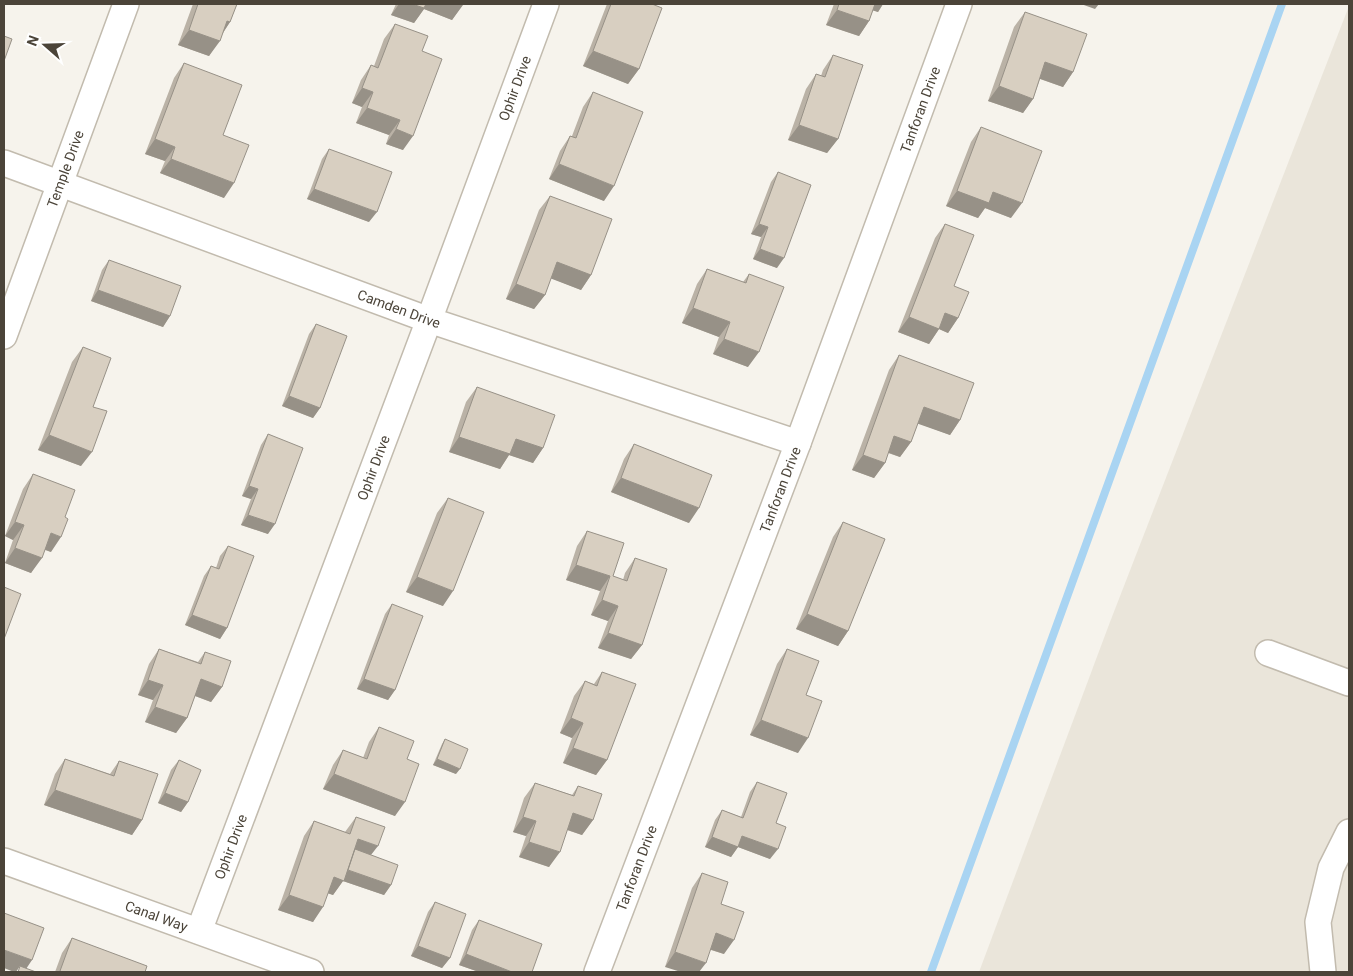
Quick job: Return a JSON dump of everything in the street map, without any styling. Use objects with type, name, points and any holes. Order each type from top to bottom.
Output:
[{"type":"street","name":"Temple Drive","points":[[4,336],[126,4]]},
{"type":"street","name":"Ophir Drive","points":[[199,931],[546,4]]},
{"type":"street","name":"Tanforan Drive","points":[[597,972],[798,443],[959,4]]},
{"type":"street","name":"Camden Drive","points":[[4,163],[60,182],[429,320],[798,443]]},
{"type":"street","points":[[1268,652],[1349,683]]},
{"type":"street","points":[[1323,972],[1318,922],[1331,868],[1349,832]]},
{"type":"street","name":"Canal Way","points":[[4,861],[311,972]]},
{"type":"shaded area","points":[[1349,6],[1349,972],[979,972],[1110,622]]},
{"type":"building","points":[[198,4],[237,4],[230,22],[227,21],[220,41],[189,30]]},
{"type":"building","points":[[412,4],[426,4],[424,8]]},
{"type":"building","points":[[611,4],[652,4],[662,8],[639,69],[593,51]]},
{"type":"building","points":[[839,4],[875,4],[869,21],[837,10]]},
{"type":"building","points":[[1025,12],[1087,34],[1073,72],[1045,62],[1033,99],[999,86]]},
{"type":"building","points":[[395,24],[428,36],[422,51],[442,59],[413,136],[396,129],[400,120],[367,108],[373,92],[362,88],[371,65],[378,68]]},
{"type":"building","points":[[4,36],[12,39],[4,61]]},
{"type":"building","points":[[833,55],[863,65],[838,139],[799,125],[816,74],[825,77]]},
{"type":"building","points":[[184,63],[242,85],[223,135],[249,145],[234,183],[171,159],[175,147],[155,139]]},
{"type":"building","points":[[593,92],[643,112],[614,186],[559,164],[570,136],[576,138]]},
{"type":"building","points":[[981,127],[1042,151],[1022,203],[993,192],[989,203],[957,191]]},
{"type":"building","points":[[329,149],[392,172],[377,212],[314,189]]},
{"type":"building","points":[[778,172],[811,185],[784,258],[760,249],[768,227],[759,224]]},
{"type":"building","points":[[550,196],[612,219],[591,275],[557,262],[545,295],[516,284]]},
{"type":"building","points":[[945,224],[974,235],[954,286],[969,292],[958,318],[945,313],[939,329],[909,317]]},
{"type":"building","points":[[109,260],[181,286],[170,316],[98,290]]},
{"type":"building","points":[[707,269],[746,283],[749,274],[784,287],[759,352],[724,339],[730,322],[693,308]]},
{"type":"building","points":[[316,324],[347,336],[320,408],[289,396]]},
{"type":"building","points":[[83,347],[111,358],[93,407],[107,411],[92,452],[49,435]]},
{"type":"building","points":[[899,355],[974,383],[960,420],[924,407],[911,442],[894,436],[885,463],[863,455]]},
{"type":"building","points":[[477,387],[555,415],[543,448],[516,439],[510,454],[459,437]]},
{"type":"building","points":[[268,434],[303,448],[275,524],[248,515],[258,489],[249,486]]},
{"type":"building","points":[[634,444],[712,475],[699,508],[621,478]]},
{"type":"building","points":[[33,474],[75,490],[65,517],[68,519],[61,537],[51,533],[42,558],[15,548],[24,525],[15,522]]},
{"type":"building","points":[[448,498],[484,512],[453,591],[417,577]]},
{"type":"building","points":[[843,522],[885,539],[848,631],[807,614]]},
{"type":"building","points":[[587,531],[624,543],[613,576],[627,581],[635,558],[667,569],[642,645],[608,633],[618,606],[602,600],[610,576],[576,565]]},
{"type":"building","points":[[228,546],[254,556],[227,628],[192,615],[211,566],[219,569]]},
{"type":"building","points":[[4,587],[21,594],[4,639]]},
{"type":"building","points":[[392,604],[423,616],[395,690],[364,679]]},
{"type":"building","points":[[159,649],[201,664],[205,652],[231,661],[222,687],[201,679],[187,718],[155,707],[163,685],[148,680]]},
{"type":"building","points":[[787,649],[819,661],[806,695],[822,701],[808,738],[761,720]]},
{"type":"building","points":[[602,672],[636,684],[607,760],[573,748],[583,723],[571,718],[585,681],[597,686]]},
{"type":"building","points":[[379,727],[414,741],[407,759],[419,764],[405,802],[334,774],[343,750],[367,759]]},
{"type":"building","points":[[445,739],[468,749],[460,769],[437,759]]},
{"type":"building","points":[[65,759],[114,776],[119,761],[158,774],[142,820],[55,790]]},
{"type":"building","points":[[179,760],[201,770],[188,802],[165,793]]},
{"type":"building","points":[[757,782],[787,793],[776,823],[786,827],[778,849],[742,836],[738,847],[712,837],[722,810],[743,818]]},
{"type":"building","points":[[535,783],[574,796],[578,786],[602,794],[593,820],[573,813],[560,852],[529,842],[536,821],[523,817]]},
{"type":"building","points":[[356,817],[385,827],[378,846],[358,839],[344,881],[334,877],[323,907],[289,895],[314,821],[350,834]]},
{"type":"building","points":[[355,849],[398,865],[391,885],[348,870]]},
{"type":"building","points":[[702,873],[728,882],[721,904],[744,912],[734,940],[716,933],[706,963],[675,952]]},
{"type":"building","points":[[435,902],[466,914],[450,958],[418,946]]},
{"type":"building","points":[[4,913],[44,928],[32,960],[4,950]]},
{"type":"building","points":[[479,920],[542,944],[532,972],[512,972],[466,954]]},
{"type":"building","points":[[72,938],[147,966],[145,972],[62,972],[60,971]]},
{"type":"building","points":[[20,966],[36,972],[18,972]]},
{"type":"waterway","points":[[931,972],[1282,4]]}]
